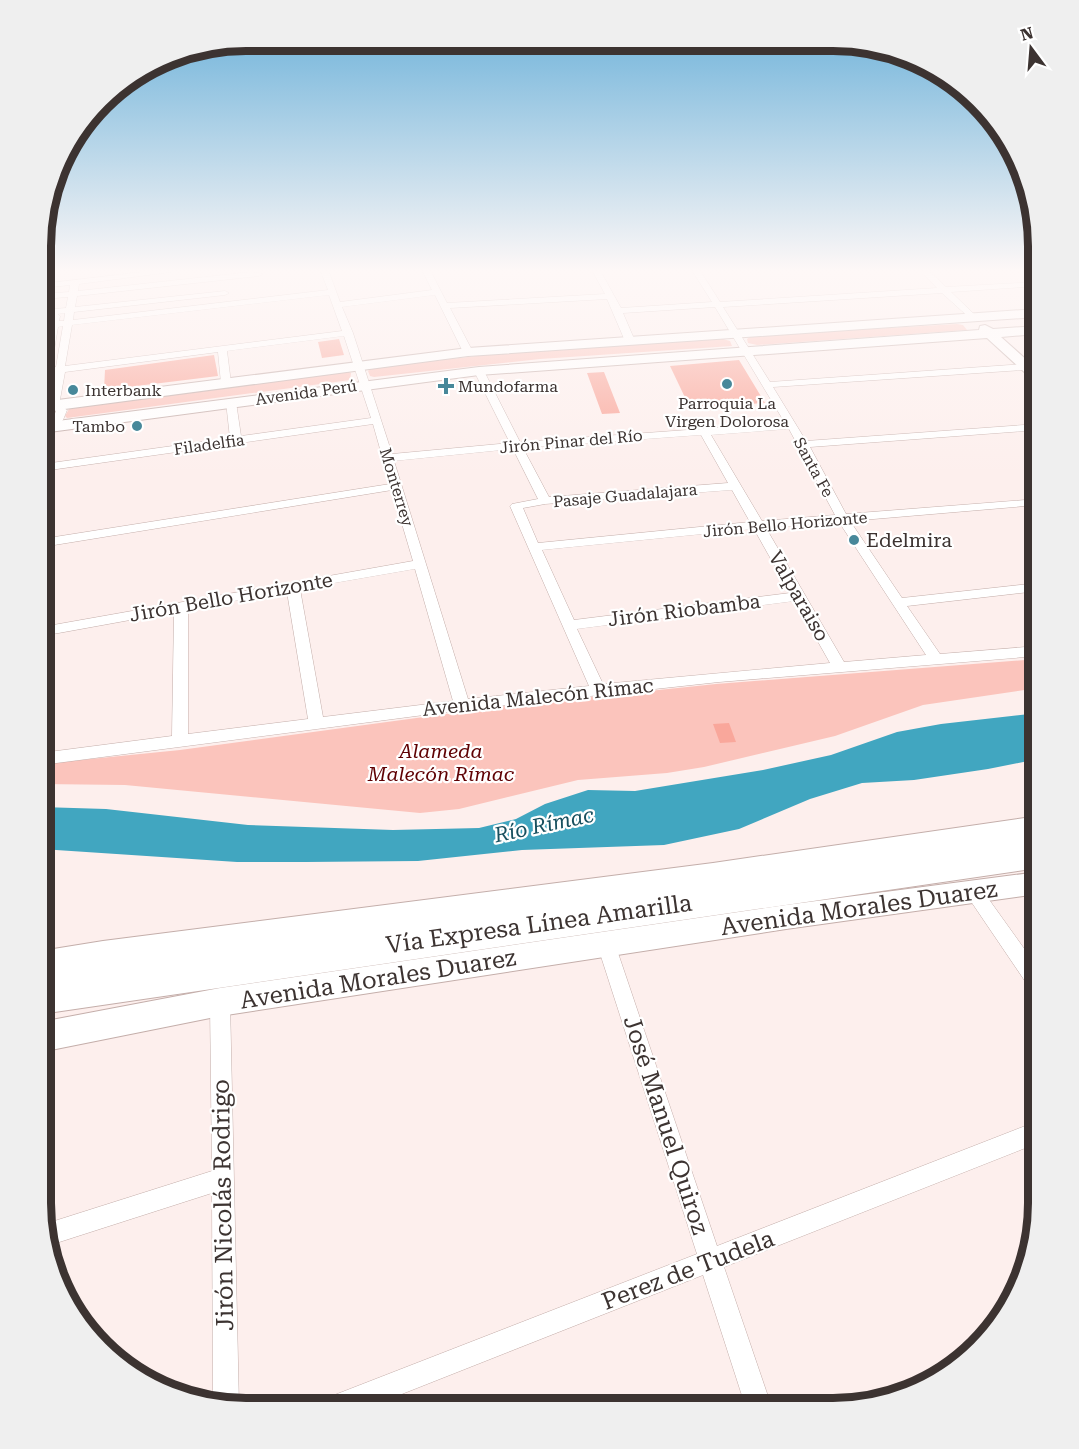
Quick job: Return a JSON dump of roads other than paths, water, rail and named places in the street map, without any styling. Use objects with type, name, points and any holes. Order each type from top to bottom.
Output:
[{"type":"highway","points":[[713,877],[824,842],[1028,811]]},
{"type":"highway","name":"Vía Expresa Línea Amarilla","points":[[51,966],[103,957],[713,877],[1028,830]]},
{"type":"highway","name":"Vía Expresa Línea Amarilla","points":[[51,996],[1028,855]]},
{"type":"main road","name":"Avenida Perú","points":[[51,407],[468,352],[637,340]]},
{"type":"main road","name":"Avenida Perú","points":[[51,426],[479,371],[905,340]]},
{"type":"main road","points":[[1005,340],[1028,360]]},
{"type":"main road","name":"Avenida Morales Duarez","points":[[51,1035],[220,1002],[606,944],[1028,884]]},
{"type":"street","points":[[51,397],[65,340]]},
{"type":"street","points":[[51,371],[296,340]]},
{"type":"street","name":"Monterrey","points":[[351,340],[462,705]]},
{"type":"street","points":[[462,340],[468,352]]},
{"type":"street","name":"Santa Fe","points":[[738,340],[803,444],[843,519],[934,658]]},
{"type":"street","points":[[222,349],[226,383]]},
{"type":"street","points":[[765,385],[1028,365]]},
{"type":"street","points":[[479,371],[545,501]]},
{"type":"street","points":[[231,402],[236,441]]},
{"type":"street","points":[[51,408],[62,410],[58,420],[51,424]]},
{"type":"street","name":"Filadelfia","points":[[51,467],[377,420]]},
{"type":"street","name":"Jirón Pinar del Río","points":[[388,458],[517,445],[790,426]]},
{"type":"street","points":[[803,444],[1028,428]]},
{"type":"street","name":"Valparaiso","points":[[704,431],[840,668]]},
{"type":"street","points":[[51,542],[396,486]]},
{"type":"street","name":"Pasaje Guadalajara","points":[[533,548],[516,506],[545,501],[736,486]]},
{"type":"street","name":"Jirón Bello Horizonte","points":[[533,548],[758,525],[1028,503]]},
{"type":"street","points":[[533,548],[598,690]]},
{"type":"street","name":"Jirón Bello Horizonte","points":[[51,629],[420,564]]},
{"type":"street","points":[[293,586],[316,722]]},
{"type":"street","points":[[897,603],[1028,588]]},
{"type":"street","name":"Jirón Riobamba","points":[[570,625],[799,596]]},
{"type":"street","points":[[180,741],[181,606]]},
{"type":"street","name":"Avenida Malecón Rímac","points":[[51,758],[316,722],[598,690],[934,658],[1028,652]]},
{"type":"street","points":[[974,892],[1028,970]]},
{"type":"street","name":"José Manuel Quiroz","points":[[606,944],[756,1398]]},
{"type":"street","name":"Jirón Nicolás Rodrigo","points":[[220,1002],[226,1396]]},
{"type":"street","name":"Perez de Tudela","points":[[360,1398],[1028,1136]]},
{"type":"street","points":[[54,1232],[222,1179]]},
{"type":"water","name":"Río Rímac","points":[[1028,714],[1028,761],[914,780],[862,783],[810,799],[739,829],[664,845],[522,850],[418,861],[306,862],[237,862],[51,850],[51,807],[106,809],[248,825],[393,830],[479,828],[516,819],[545,804],[588,790],[635,791],[763,770],[831,755],[897,732],[941,724]]},
{"type":"place","name":"Parroquia La Virgen Dolorosa","points":[[727,384]]},
{"type":"place","name":"Mundofarma","points":[[446,386]]},
{"type":"place","name":"Interbank","points":[[73,390]]},
{"type":"place","name":"Tambo","points":[[137,426]]},
{"type":"place","name":"Edelmira","points":[[854,540]]},
{"type":"park label","name":"Alameda Malecón Rímac","points":[[441,762]]}]
